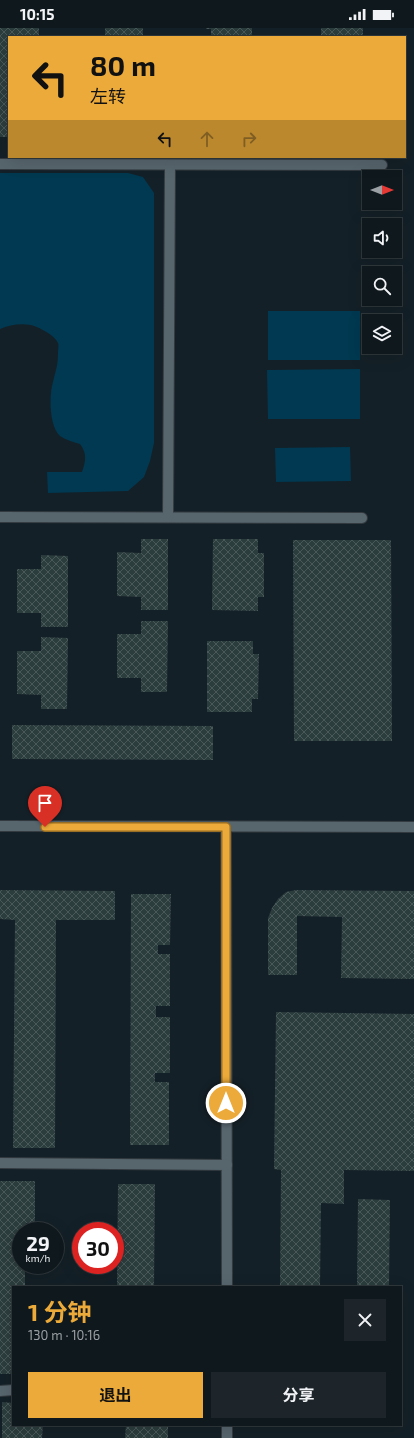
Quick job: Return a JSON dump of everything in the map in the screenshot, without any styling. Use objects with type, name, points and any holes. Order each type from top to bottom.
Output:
[{"type":"street","points":[[0,164],[382,165]]},
{"type":"street","points":[[168,517],[170,165]]},
{"type":"street","points":[[0,517],[362,518]]},
{"type":"street","points":[[0,826],[414,827]]},
{"type":"street","points":[[226,827],[227,1286]]},
{"type":"street","points":[[0,1163],[227,1165]]},
{"type":"street","points":[[0,1391],[12,1390]]},
{"type":"street","points":[[227,1426],[227,1438]]},
{"type":"shaded area","points":[[0,173],[128,173],[143,177],[154,193],[154,443],[150,461],[144,477],[128,491],[48,493],[47,472],[82,472],[85,454],[80,444],[60,436],[56,431],[52,418],[51,395],[58,361],[57,340],[39,328],[25,324],[0,329]]},
{"type":"shaded area","points":[[268,311],[360,311],[360,360],[268,360]]},
{"type":"shaded area","points":[[360,369],[360,419],[268,419],[267,370]]},
{"type":"shaded area","points":[[350,447],[351,481],[276,482],[275,448]]},
{"type":"building","points":[[0,28],[39,28],[39,36],[8,36],[8,137],[0,137]]},
{"type":"building","points":[[105,28],[143,28],[143,36],[105,36]]},
{"type":"building","points":[[252,28],[252,36],[211,36],[211,29],[206,29]]},
{"type":"building","points":[[321,28],[363,28],[363,36],[321,36]]},
{"type":"building","points":[[141,539],[168,539],[168,610],[141,610],[141,597],[117,596],[117,552],[141,553]]},
{"type":"building","points":[[213,539],[258,539],[258,553],[264,553],[264,597],[258,597],[258,611],[212,610]]},
{"type":"building","points":[[293,540],[391,540],[392,741],[294,741]]},
{"type":"building","points":[[41,555],[68,556],[68,627],[41,627],[41,613],[17,613],[17,569],[41,569]]},
{"type":"building","points":[[141,621],[168,621],[167,692],[141,692],[141,678],[117,678],[117,634],[141,634]]},
{"type":"building","points":[[41,637],[68,638],[67,709],[41,709],[41,695],[17,694],[17,651],[41,651]]},
{"type":"building","points":[[207,641],[253,641],[253,654],[259,654],[258,699],[252,699],[252,712],[207,712]]},
{"type":"building","points":[[12,725],[213,726],[213,760],[12,759]]},
{"type":"building","points":[[0,890],[115,891],[115,920],[56,920],[55,1148],[13,1148],[15,920],[0,919]]},
{"type":"building","points":[[296,890],[414,891],[414,979],[341,978],[342,917],[297,916],[297,975],[268,975],[268,918],[278,899],[286,892]]},
{"type":"building","points":[[131,894],[171,894],[170,945],[158,945],[158,954],[170,954],[170,1006],[156,1006],[156,1017],[170,1017],[170,1073],[155,1073],[155,1082],[169,1082],[169,1145],[130,1145]]},
{"type":"building","points":[[276,1012],[414,1014],[414,1171],[344,1170],[344,1204],[321,1203],[320,1286],[280,1286],[281,1170],[274,1169]]},
{"type":"building","points":[[0,1181],[35,1181],[35,1222],[12,1222],[12,1274],[25,1274],[25,1286],[12,1286],[12,1374],[0,1374]]},
{"type":"building","points":[[118,1184],[155,1184],[154,1286],[117,1286],[117,1274],[124,1274],[124,1222],[118,1222]]},
{"type":"building","points":[[358,1199],[390,1200],[389,1286],[357,1286]]},
{"type":"building","points":[[2,1402],[12,1403],[12,1426],[43,1426],[42,1438],[2,1438]]},
{"type":"building","points":[[126,1426],[168,1426],[168,1438],[125,1438]]},
{"type":"route","points":[[45,827],[226,827],[226,1103]]}]
